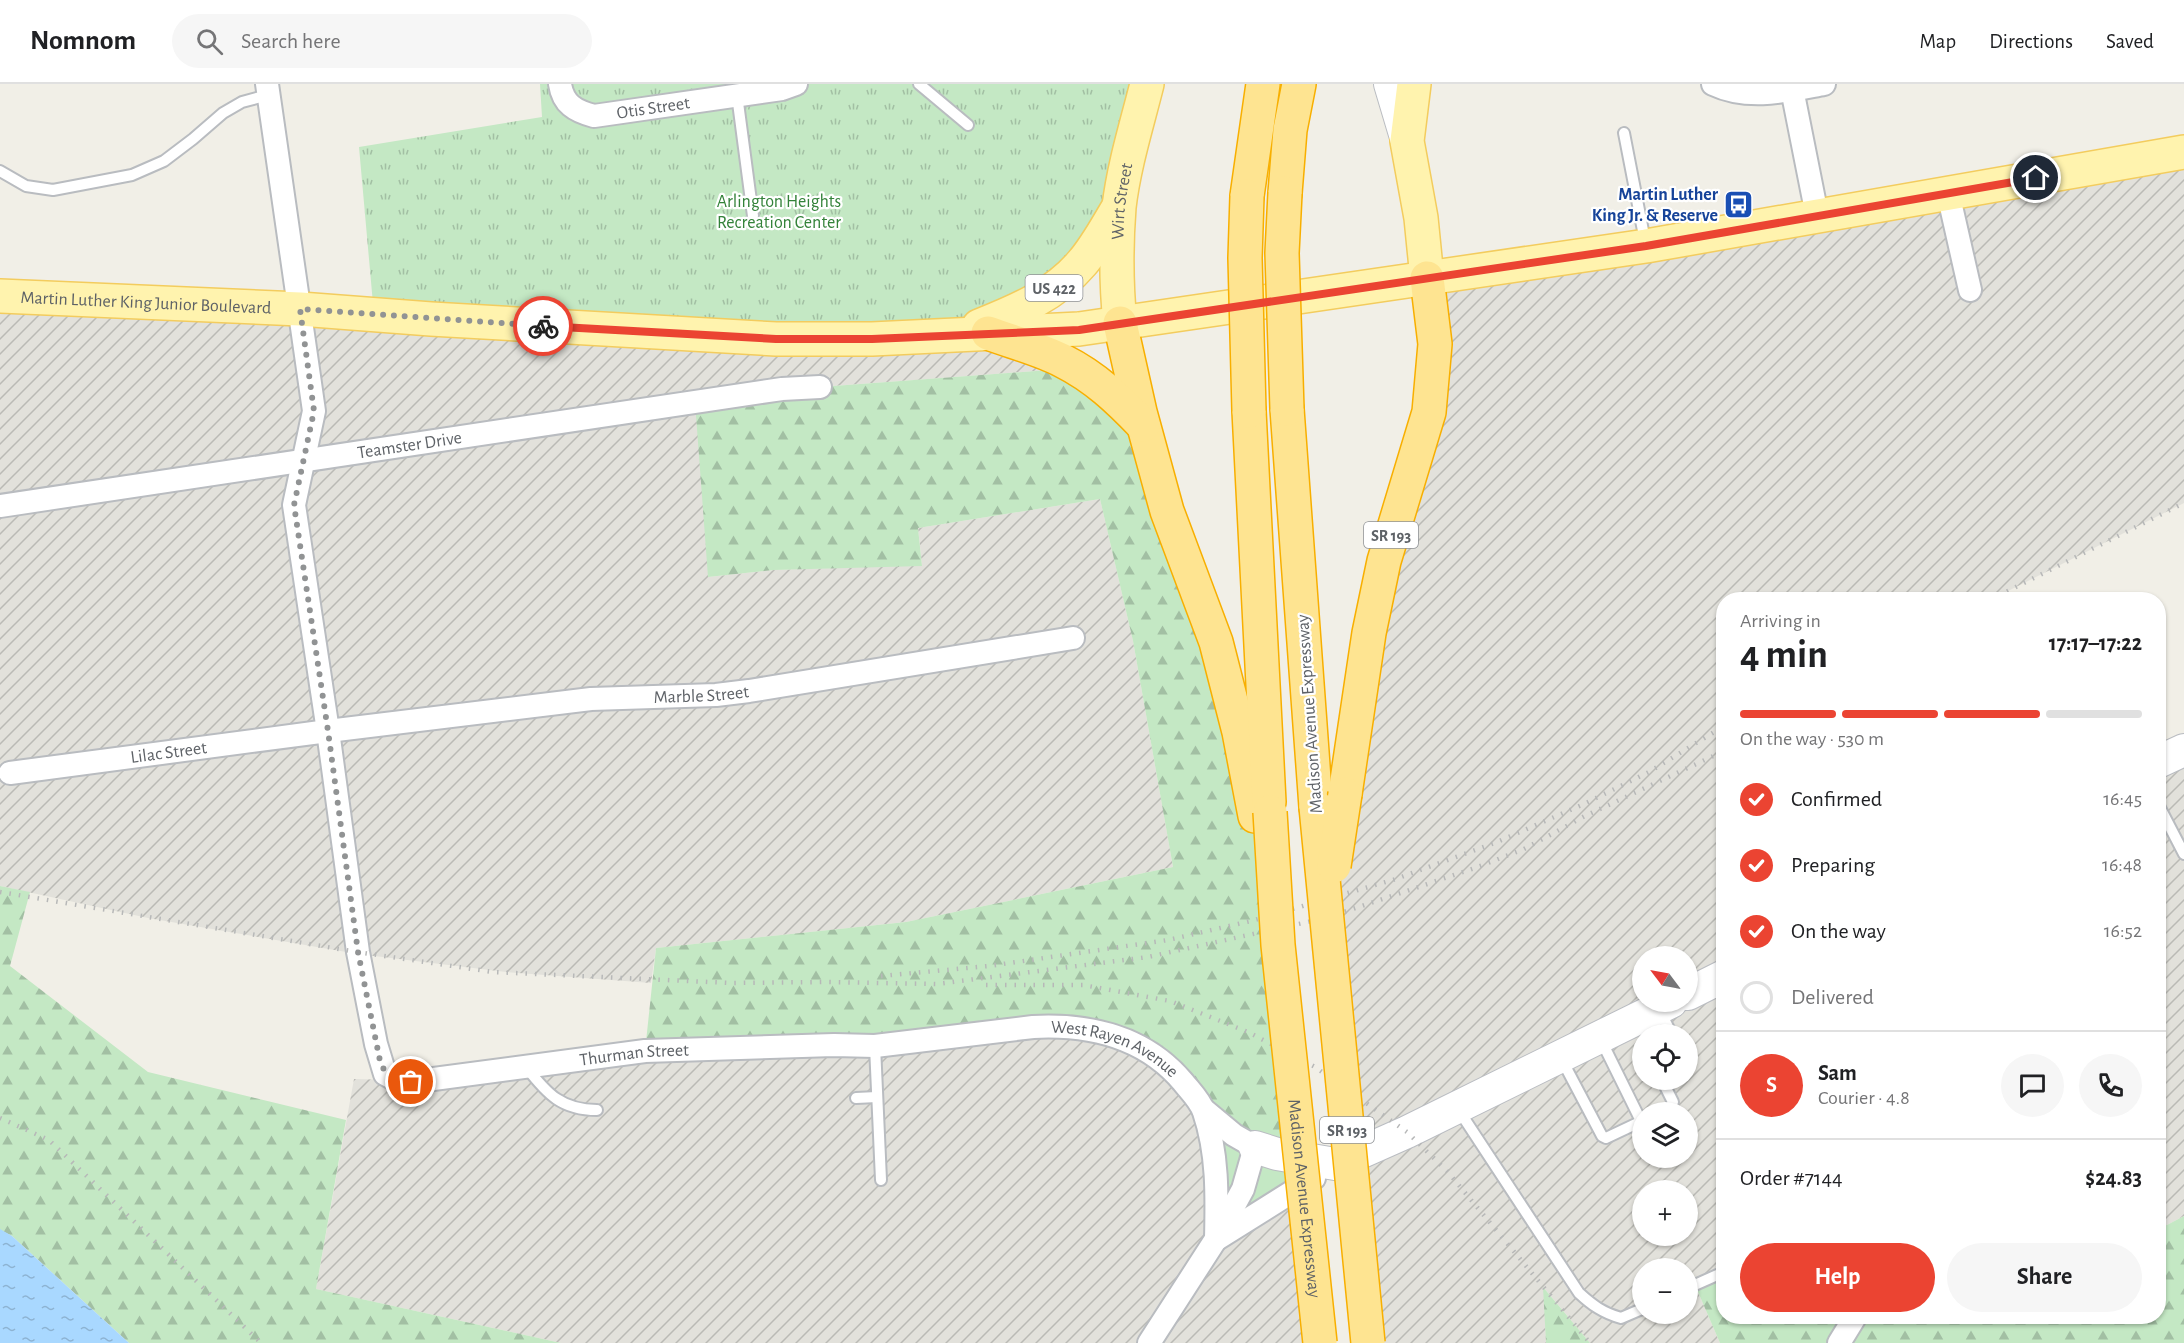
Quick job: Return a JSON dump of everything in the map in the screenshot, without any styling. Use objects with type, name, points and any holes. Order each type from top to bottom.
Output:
[{"type":"highway","name":"Madison Avenue Expressway","points":[[1263,84],[1247,196],[1245,258],[1262,814],[1320,1343]]},
{"type":"highway","name":"Madison Avenue Expressway","points":[[1299,84],[1290,130],[1282,253],[1287,409],[1330,800]]},
{"type":"highway","name":"SR 193","points":[[1368,1343],[1326,918],[1330,800],[1384,561],[1429,412],[1435,344],[1427,278]]},
{"type":"highway","points":[[1120,323],[1143,425],[1167,511],[1216,642],[1262,814]]},
{"type":"highway","points":[[974,333],[1061,360],[1076,368],[1108,390],[1143,425]]},
{"type":"main road","name":"Wirt Street","points":[[1120,323],[1116,282],[1119,207],[1147,84]]},
{"type":"main road","points":[[1414,84],[1407,141],[1421,218],[1427,278]]},
{"type":"main road","name":"Martin Luther King Junior Boulevard","points":[[0,296],[300,309],[443,320],[776,339],[872,339],[1079,330],[1646,246],[2184,152]]},
{"type":"main road","name":"US 422","points":[[974,333],[1037,300],[1061,283],[1082,263],[1119,207]]},
{"type":"street","name":"Otis Street","points":[[560,84],[565,100],[571,107],[594,116],[782,89],[796,84]]},
{"type":"street","points":[[1390,84],[1407,141]]},
{"type":"street","points":[[1713,84],[1744,93],[1765,94],[1791,87],[1824,84]]},
{"type":"street","points":[[1791,87],[1817,215]]},
{"type":"street","points":[[268,89],[314,411],[294,505],[328,731]]},
{"type":"street","points":[[1948,193],[1970,290]]},
{"type":"street","name":"Teamster Drive","points":[[0,506],[782,389],[820,387]]},
{"type":"street","name":"Marble Street","points":[[328,731],[591,699],[716,695],[749,691],[1072,638]]},
{"type":"street","name":"Lilac Street","points":[[5,773],[108,762],[328,731]]},
{"type":"street","name":"Thurman Street","points":[[328,731],[360,965],[380,1061],[385,1074],[395,1080],[411,1082],[645,1051],[834,1045],[875,1046]]},
{"type":"street","points":[[2166,758],[2184,750]]},
{"type":"street","points":[[1698,989],[1716,980]]},
{"type":"street","points":[[1216,1239],[1335,1164],[1407,1132],[1599,1038],[1667,1015]]},
{"type":"street","name":"West Rayen Avenue","points":[[875,1046],[1057,1026],[1089,1029],[1116,1036],[1155,1056],[1174,1072],[1204,1110],[1218,1184],[1216,1239]]},
{"type":"street","points":[[1204,1110],[1234,1135],[1255,1147],[1277,1154],[1335,1164]]},
{"type":"street","points":[[1149,1343],[1216,1239],[1243,1189],[1255,1147]]},
{"type":"street","points":[[1839,1343],[1851,1324]]},
{"type":"lane","points":[[919,84],[968,125]]},
{"type":"lane","points":[[0,171],[26,186],[53,190],[132,175],[164,161],[223,113],[268,89]]},
{"type":"lane","points":[[737,95],[753,216]]},
{"type":"lane","points":[[1624,133],[1646,246]]},
{"type":"lane","points":[[2166,816],[2180,838],[2184,854]]},
{"type":"lane","points":[[1599,1038],[1632,1102]]},
{"type":"lane","points":[[875,1046],[881,1180]]},
{"type":"lane","points":[[1560,1057],[1602,1136],[1606,1138],[1632,1126]]},
{"type":"lane","points":[[527,1068],[554,1098],[566,1105],[584,1110],[597,1110]]},
{"type":"lane","points":[[856,1098],[877,1097]]},
{"type":"lane","points":[[1457,1107],[1579,1293],[1606,1314],[1621,1318],[1632,1313]]},
{"type":"lane","points":[[1698,1284],[1716,1276]]},
{"type":"shaded area","points":[[2184,152],[2184,503],[2006,592],[1716,592],[1716,1276],[1698,1284],[1698,1258],[1632,1258],[1632,1324],[1698,1324],[1698,1292],[1720,1343],[1590,1343],[1544,1288],[1546,1343],[1368,1343],[1326,918],[1423,434],[1427,278]]},
{"type":"shaded area","points":[[0,296],[960,334],[1076,368],[820,387],[708,577],[774,570],[922,565],[918,528],[1100,499],[1133,641],[1173,867],[906,922],[656,948],[651,983],[506,972],[358,954],[148,918],[0,886]]},
{"type":"shaded area","points":[[2184,750],[2184,1216],[2166,1225],[2166,759]]},
{"type":"shaded area","points":[[1116,1036],[1304,1187],[1320,1343],[561,1343],[316,1289],[354,1079],[395,1080],[548,1065],[909,1041]]},
{"type":"green space","name":"Arlington Heights Recreation Center","points":[[540,84],[1147,84],[1082,263],[960,334],[374,315],[359,147],[542,117]]},
{"type":"green space","points":[[1076,368],[1127,408],[1216,642],[1278,945],[1300,1158],[1255,1147],[1174,1072],[1089,1029],[645,1051],[656,948],[906,922],[1173,867],[1133,641],[1100,499],[918,528],[922,566],[774,570],[708,577],[695,402],[820,387]]},
{"type":"green space","points":[[0,886],[30,892],[10,966],[148,1072],[346,1120],[316,1289],[561,1343],[129,1343],[12,1236],[0,1230]]},
{"type":"green space","points":[[1204,1110],[1335,1164],[1216,1239]]},
{"type":"green space","points":[[2184,1216],[2184,1343],[1720,1343],[1698,1292],[1698,1284],[1716,1275],[1716,1324],[2166,1324],[2166,1225]]},
{"type":"green space","points":[[1543,1287],[1590,1343],[1546,1343]]},
{"type":"water","points":[[0,1229],[12,1236],[129,1343],[0,1343]]},
{"type":"railway","points":[[2006,592],[2184,503]]},
{"type":"railway","points":[[881,976],[989,966],[1168,940],[1251,921],[1396,879],[1497,842],[1584,804],[1649,772],[1716,731]]},
{"type":"railway","points":[[0,892],[357,952],[493,972],[731,983],[937,984],[1148,957],[1326,918],[1475,868],[1524,849],[1585,816],[1716,755]]},
{"type":"railway","points":[[986,985],[1083,985],[1170,1001],[1248,1032],[1315,1067],[1407,1132],[1447,1171],[1590,1343]]},
{"type":"railway","points":[[0,1118],[49,1140],[261,1343]]},
{"type":"way so far","points":[[411,1082],[400,1082],[385,1074],[376,1044],[358,952],[294,505],[314,411],[300,309],[543,326]]},
{"type":"place","name":"Martin Luther King Jr. & Reserve","points":[[1739,204]]},
{"type":"route","points":[[543,326],[776,339],[872,339],[1079,330],[1646,246],[2036,178]]}]
